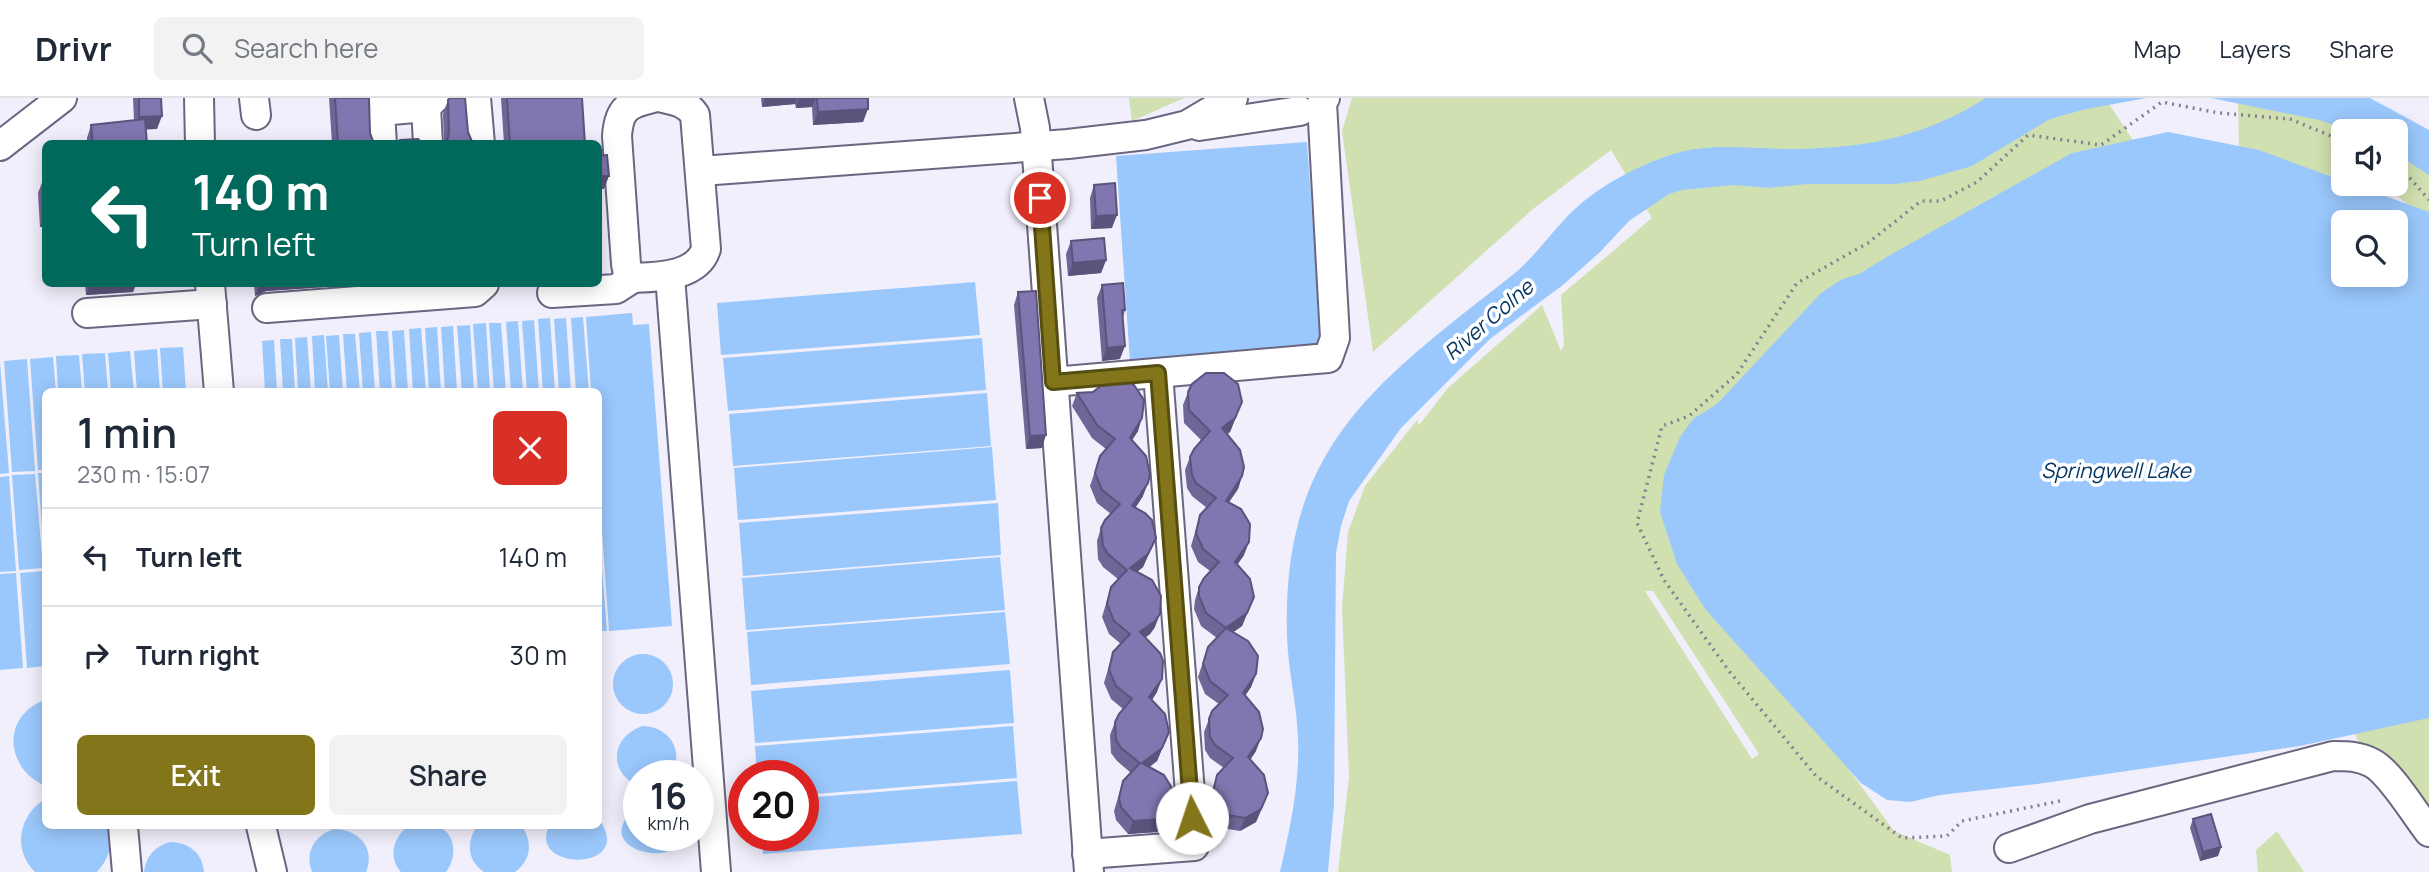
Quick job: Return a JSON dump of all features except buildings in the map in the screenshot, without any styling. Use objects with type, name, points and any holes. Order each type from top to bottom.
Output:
[{"type":"lane","points":[[0,146],[62,98]]},
{"type":"lane","points":[[199,98],[200,140]]},
{"type":"lane","points":[[476,98],[480,140]]},
{"type":"lane","points":[[633,278],[628,274],[626,264],[618,123],[623,111],[631,104],[653,98]]},
{"type":"lane","points":[[552,293],[616,289],[633,278],[670,276],[696,264],[704,257],[706,249],[695,115],[690,107],[679,101],[663,98]]},
{"type":"lane","points":[[1029,98],[1036,145],[1088,863],[1194,846],[1158,373]]},
{"type":"lane","points":[[1168,131],[1186,125],[1233,98]]},
{"type":"lane","points":[[1268,98],[1283,108],[1316,104]]},
{"type":"lane","points":[[383,140],[379,105],[430,102],[429,140]]},
{"type":"lane","points":[[701,171],[1068,144],[1168,131],[1316,104]]},
{"type":"lane","points":[[1053,382],[1328,358],[1335,338],[1316,104]]},
{"type":"lane","points":[[670,276],[716,872]]},
{"type":"lane","points":[[267,308],[475,292],[481,287]]},
{"type":"lane","points":[[86,313],[211,294],[219,388]]},
{"type":"lane","points":[[2009,848],[2090,819],[2333,756],[2354,756],[2374,764],[2393,783],[2429,832]]},
{"type":"lane","points":[[123,829],[127,872]]},
{"type":"lane","points":[[262,829],[272,872]]},
{"type":"path","points":[[2060,802],[1962,821],[1947,836],[1902,838],[1816,776],[1729,671],[1671,590],[1637,523],[1662,426],[1689,416],[1737,374],[1797,284],[1868,243],[1921,201],[1941,201],[1977,181],[2028,135],[2101,145],[2162,102],[2219,113],[2290,119],[2331,136]]},
{"type":"path","points":[[2408,176],[2429,200]]},
{"type":"green space","points":[[1129,98],[1184,98],[1132,121]]},
{"type":"green space","points":[[1352,98],[2105,98],[2146,160],[1673,529],[1894,831],[1950,855],[1952,872],[1338,872],[1349,777],[1342,608],[1348,532],[1365,486],[1417,420],[1419,425],[1448,388],[1542,305],[1561,351],[1564,345],[1561,295],[1652,218],[1611,150],[1533,209],[1373,352],[1342,131]],"holes":[[[1645,591],[1653,591],[1759,754],[1752,759]]]},
{"type":"green space","points":[[2238,100],[2331,122],[2331,176],[2239,156]]},
{"type":"green space","points":[[2408,149],[2429,159],[2429,222],[2397,196],[2408,196]]},
{"type":"green space","points":[[2429,702],[2429,813],[2360,747],[2347,713]]},
{"type":"green space","points":[[2277,831],[2304,872],[2258,872],[2256,850]]},
{"type":"water","name":"River Colne","points":[[1986,98],[2147,98],[2086,109],[2050,119],[1972,166],[1920,181],[1894,184],[1808,184],[1769,188],[1733,185],[1682,190],[1669,194],[1629,221],[1563,285],[1490,339],[1401,428],[1349,501],[1336,553],[1334,804],[1328,872],[1280,872],[1291,823],[1298,756],[1287,636],[1289,571],[1300,516],[1319,468],[1346,426],[1379,388],[1417,351],[1518,271],[1587,198],[1643,165],[1673,154],[1703,148],[1794,149],[1870,143],[1917,131]]},
{"type":"water","points":[[2211,98],[2370,98],[2429,130],[2429,175],[2408,162],[2408,119],[2331,119],[2331,124]]},
{"type":"water","name":"Springwell Lake","points":[[2168,132],[2259,150],[2331,177],[2331,196],[2385,196],[2429,212],[2429,718],[2300,746],[2037,784],[1940,795],[1910,802],[1887,800],[1861,783],[1705,609],[1677,564],[1660,512],[1664,475],[1680,437],[1693,419],[1717,404],[1821,293],[1842,279],[1859,274],[2072,153]]},
{"type":"water","points":[[1307,142],[1322,349],[1130,362],[1116,156]]},
{"type":"water","points":[[975,282],[980,335],[721,355],[717,303]]},
{"type":"water","points":[[632,313],[633,325],[649,324],[672,626],[609,631],[602,531],[602,388],[591,388],[586,317]]},
{"type":"water","points":[[583,317],[589,388],[576,388],[571,318]]},
{"type":"water","points":[[550,318],[555,388],[543,388],[538,319]]},
{"type":"water","points":[[566,318],[571,388],[559,388],[554,319]]},
{"type":"water","points":[[534,320],[539,388],[527,388],[522,321]]},
{"type":"water","points":[[518,321],[523,388],[511,388],[506,322]]},
{"type":"water","points":[[486,323],[490,388],[478,388],[473,324]]},
{"type":"water","points":[[489,323],[501,323],[506,388],[494,388]]},
{"type":"water","points":[[470,325],[474,388],[462,388],[457,326]]},
{"type":"water","points":[[453,326],[457,388],[445,388],[441,327]]},
{"type":"water","points":[[437,327],[441,388],[429,388],[425,328]]},
{"type":"water","points":[[421,328],[426,388],[413,388],[409,329]]},
{"type":"water","points":[[404,330],[408,388],[396,388],[392,331]]},
{"type":"water","points":[[376,331],[388,331],[392,388],[380,388]]},
{"type":"water","points":[[371,332],[375,388],[363,388],[359,333]]},
{"type":"water","points":[[343,334],[355,334],[360,388],[347,388]]},
{"type":"water","points":[[324,335],[328,388],[315,388],[312,336]]},
{"type":"water","points":[[339,335],[343,388],[330,388],[326,336]]},
{"type":"water","points":[[307,337],[311,388],[298,388],[295,338]]},
{"type":"water","points":[[982,338],[986,390],[728,411],[723,358]]},
{"type":"water","points":[[280,339],[292,339],[295,388],[283,388]]},
{"type":"water","points":[[274,340],[277,388],[265,388],[262,341]]},
{"type":"water","points":[[183,347],[186,388],[163,388],[160,348]]},
{"type":"water","points":[[157,349],[160,388],[137,388],[134,351]]},
{"type":"water","points":[[130,351],[134,388],[111,388],[108,353]]},
{"type":"water","points":[[105,353],[108,388],[85,388],[82,354]]},
{"type":"water","points":[[79,355],[82,388],[58,388],[56,356]]},
{"type":"water","points":[[53,357],[56,388],[42,388],[42,470],[38,470],[30,359]]},
{"type":"water","points":[[27,359],[35,471],[12,472],[4,361]]},
{"type":"water","points":[[0,362],[9,473],[0,474]]},
{"type":"water","points":[[987,393],[991,446],[733,466],[729,414]]},
{"type":"water","points":[[992,447],[996,500],[738,520],[734,468]]},
{"type":"water","points":[[38,473],[42,473],[42,527]]},
{"type":"water","points":[[35,474],[42,568],[19,570],[12,475]]},
{"type":"water","points":[[9,476],[16,571],[0,572],[0,477]]},
{"type":"water","points":[[998,503],[1001,555],[743,576],[739,523]]},
{"type":"water","points":[[1000,557],[1005,610],[746,630],[742,578]]},
{"type":"water","points":[[602,568],[607,631],[602,631]]},
{"type":"water","points":[[42,571],[42,666],[27,668],[20,573]]},
{"type":"water","points":[[16,573],[23,668],[0,670],[0,574]]},
{"type":"water","points":[[1005,612],[1010,664],[751,685],[747,632]]},
{"type":"water","points":[[637,654],[649,654],[668,667],[673,684],[671,696],[660,709],[649,714],[637,714],[618,701],[613,690],[613,678],[626,659]]},
{"type":"water","points":[[1010,670],[1014,723],[755,743],[751,691]]},
{"type":"water","points":[[42,702],[42,784],[22,767],[14,742],[15,729],[31,708]]},
{"type":"water","points":[[643,726],[661,731],[672,742],[676,760],[623,760],[623,774],[617,755],[624,738]]},
{"type":"water","points":[[1013,726],[1017,778],[819,794],[819,760],[756,760],[755,746]]},
{"type":"water","points":[[1017,781],[1022,834],[819,850],[819,797]]},
{"type":"water","points":[[42,801],[42,829],[109,829],[109,851],[97,872],[35,872],[23,853],[21,843],[24,823]]},
{"type":"water","points":[[602,825],[607,836],[604,849],[594,857],[580,860],[565,858],[553,852],[546,841],[548,829],[602,829]]},
{"type":"water","points":[[334,829],[351,832],[363,842],[369,855],[366,872],[312,872],[309,858],[313,845],[321,835]]},
{"type":"water","points":[[442,829],[446,832],[452,842],[453,855],[446,872],[401,872],[394,860],[394,848],[403,831]]},
{"type":"water","points":[[475,829],[524,829],[529,845],[527,857],[515,872],[484,872],[471,857]]},
{"type":"water","points":[[170,842],[183,844],[193,850],[201,859],[204,872],[144,872],[152,853]]},
{"type":"water","points":[[643,851],[669,851],[667,852]]},
{"type":"water","points":[[763,851],[802,851],[763,854]]},
{"type":"route","points":[[1040,198],[1053,382],[1158,373],[1192,818]]}]
